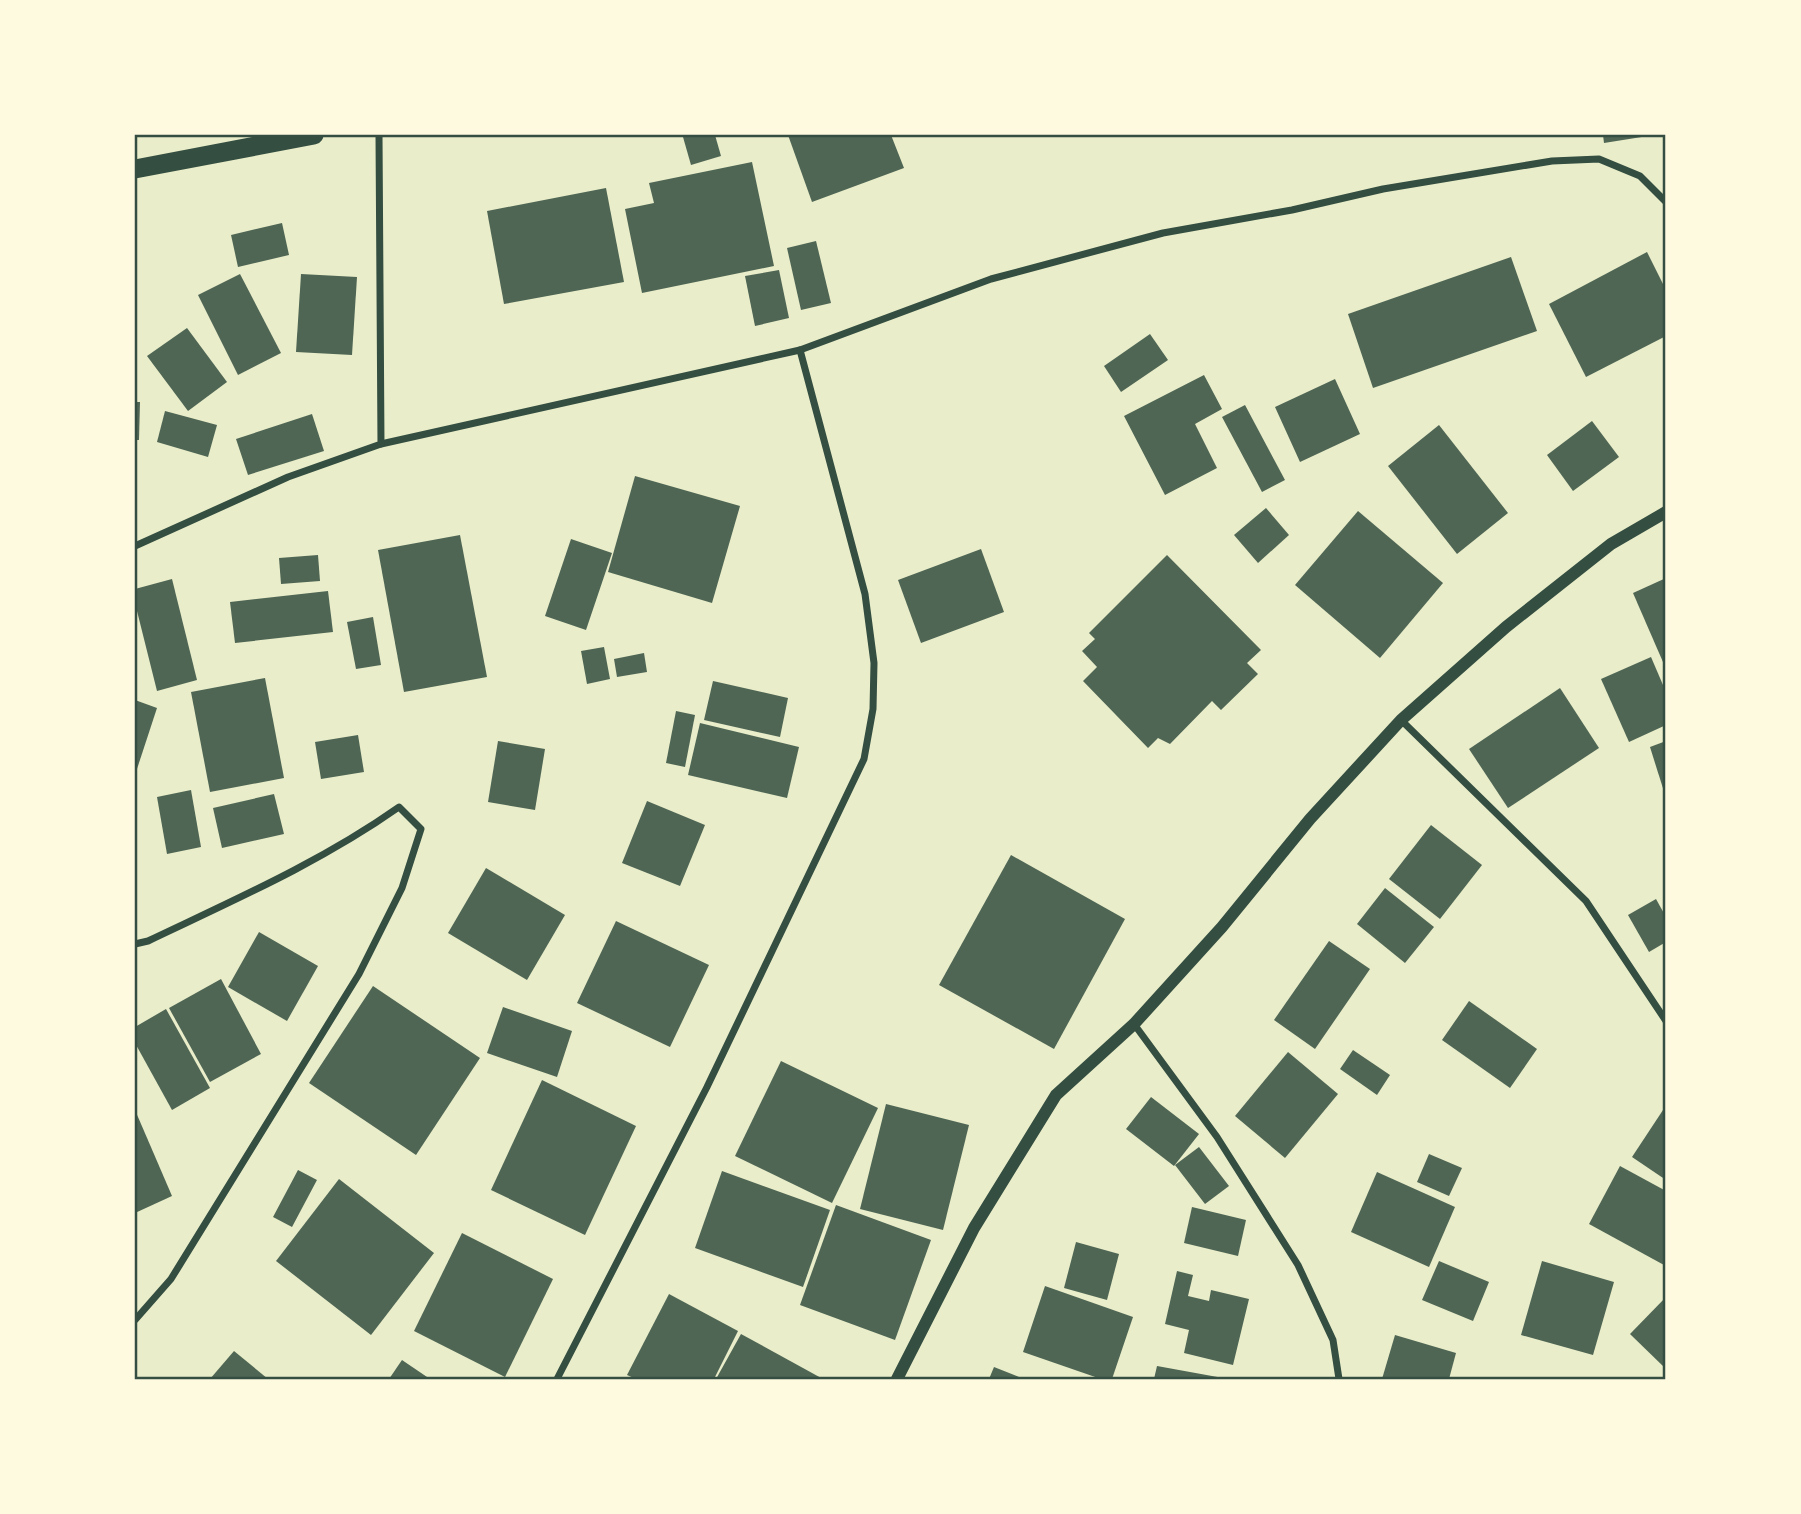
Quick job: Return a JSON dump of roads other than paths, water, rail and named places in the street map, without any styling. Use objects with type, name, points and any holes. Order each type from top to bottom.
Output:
[{"type":"highway","points":[[135,169],[314,135]]},
{"type":"street","points":[[379,135],[381,444]]},
{"type":"street","points":[[135,547],[288,477],[381,444],[800,350],[991,279],[1163,233],[1292,210],[1396,187],[1552,161],[1599,159],[1640,176],[1666,202]]},
{"type":"street","points":[[558,1379],[706,1087],[864,759],[873,709],[874,663],[865,594],[800,350]]},
{"type":"street","points":[[897,1379],[974,1228],[1056,1095],[1134,1024],[1222,927],[1310,819],[1401,720],[1506,627],[1611,544],[1666,512]]},
{"type":"street","points":[[1401,720],[1586,901],[1666,1021]]},
{"type":"street","points":[[135,944],[148,941],[285,876],[399,807],[421,829],[402,888],[359,974],[170,1279],[135,1320]]},
{"type":"street","points":[[1134,1024],[1217,1138],[1298,1265],[1333,1340],[1339,1379]]}]
